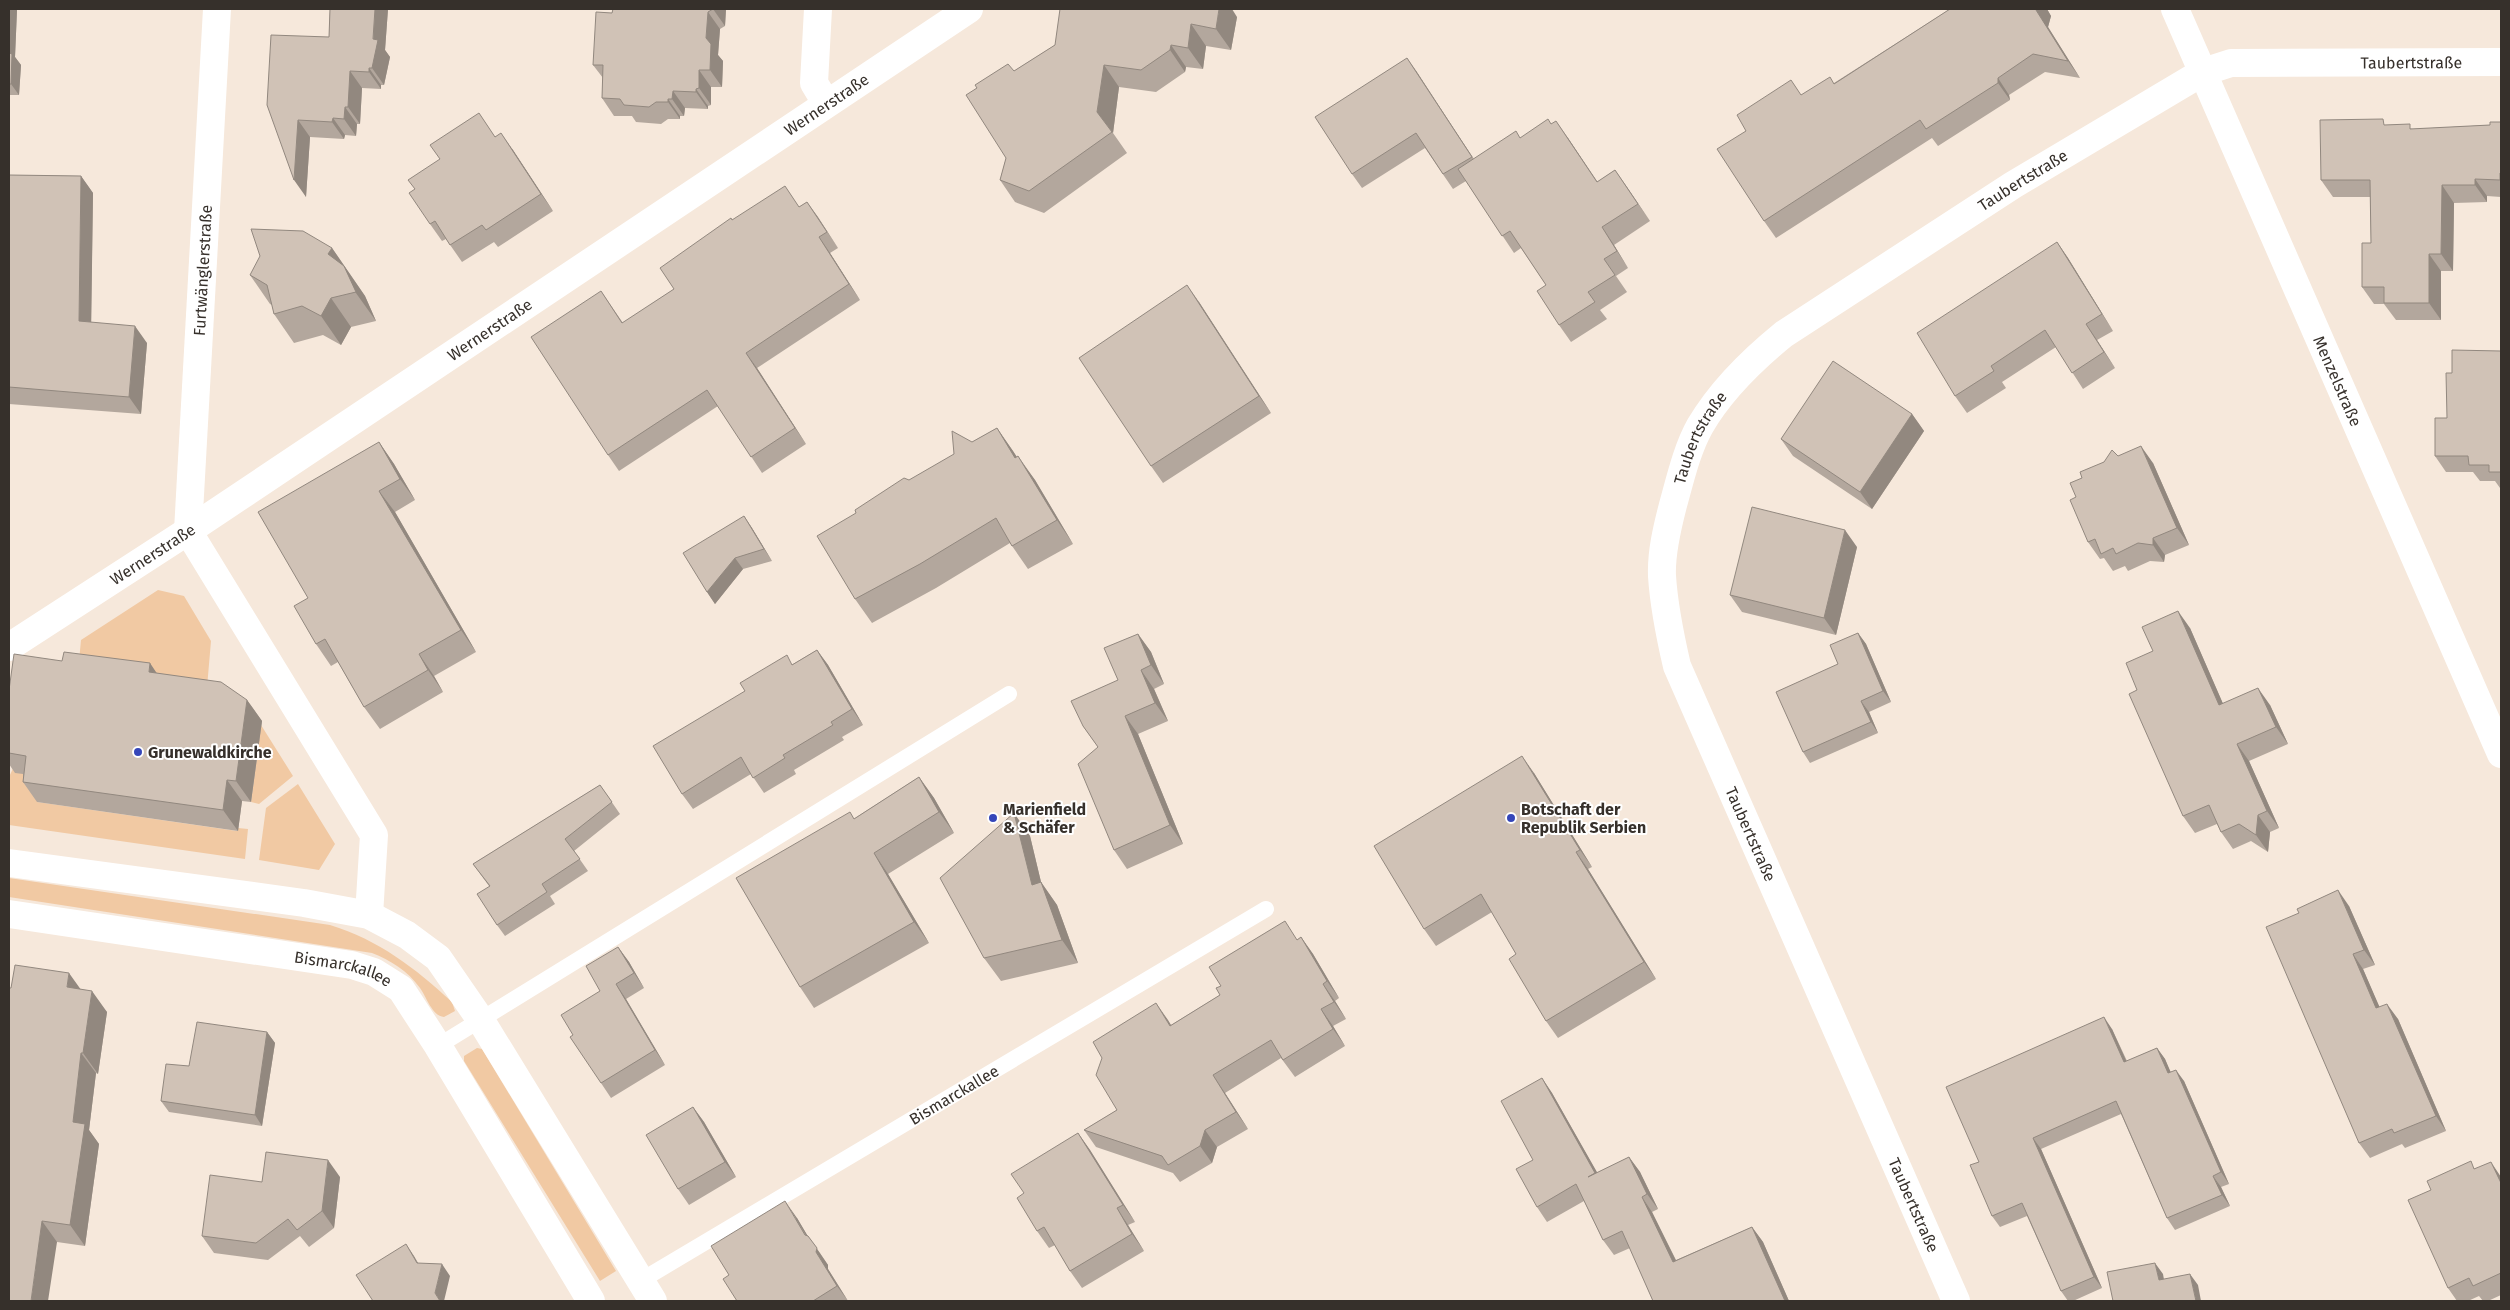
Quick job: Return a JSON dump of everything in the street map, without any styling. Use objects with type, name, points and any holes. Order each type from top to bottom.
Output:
[{"type":"street","name":"Furtwänglerstraße","points":[[188,531],[216,9]]},
{"type":"street","points":[[818,9],[814,83],[826,103]]},
{"type":"street","name":"Wernerstraße","points":[[9,647],[188,531],[969,9]]},
{"type":"street","name":"Menzelstraße","points":[[2175,9],[2493,712],[2501,754]]},
{"type":"street","name":"Taubertstraße","points":[[1956,1301],[1677,666],[1666,616],[1662,574],[1666,531],[1677,490],[1700,427],[1725,390],[1755,358],[1784,334],[2013,185],[2203,72],[2231,63],[2501,62]]},
{"type":"street","points":[[188,531],[374,835],[369,915]]},
{"type":"street","name":"Bismarckallee","points":[[9,863],[304,903],[369,915],[407,935],[438,958],[480,1019],[647,1291]]},
{"type":"street","name":"Bismarckallee","points":[[9,914],[352,965],[374,972],[401,990],[438,1046],[591,1301]]},
{"type":"lane","points":[[438,1046],[1009,694]]},
{"type":"lane","name":"Bismarckallee","points":[[647,1291],[1266,909]]},
{"type":"shaded area","points":[[158,590],[184,596],[211,641],[206,699],[78,672],[81,640]]},
{"type":"shaded area","points":[[261,725],[293,776],[259,804],[251,802]]},
{"type":"shaded area","points":[[16,762],[40,777],[37,802],[237,831],[238,828],[248,829],[245,859],[9,825],[9,777]]},
{"type":"shaded area","points":[[298,784],[335,844],[319,870],[259,860],[266,808]]},
{"type":"shaded area","points":[[9,878],[330,925],[348,931],[396,956],[452,1002],[455,1011],[444,1017],[440,1016],[410,976],[392,963],[372,953],[9,897]]},
{"type":"shaded area","points":[[477,1048],[482,1049],[616,1271],[600,1281],[464,1061],[464,1056]]},
{"type":"building","points":[[330,9],[375,9],[373,39],[378,40],[372,68],[369,68],[369,72],[350,71],[348,107],[345,107],[344,119],[333,118],[332,122],[298,120],[294,180],[267,105],[271,35],[329,37]]},
{"type":"building","points":[[613,9],[713,9],[708,12],[706,38],[711,44],[710,70],[699,70],[699,88],[696,89],[696,92],[673,91],[672,99],[668,99],[668,102],[656,102],[649,107],[624,105],[620,99],[602,98],[603,65],[593,65],[596,12],[612,13]]},
{"type":"building","points":[[1060,9],[1219,9],[1216,29],[1191,24],[1188,48],[1171,45],[1170,50],[1141,70],[1104,65],[1097,112],[1112,132],[1029,191],[1000,180],[1006,158],[966,95],[977,88],[975,85],[1008,64],[1014,71],[1055,45]]},
{"type":"building","points":[[1950,9],[2036,9],[2068,61],[2033,54],[1998,78],[1998,83],[1926,129],[1920,120],[1764,221],[1717,149],[1746,131],[1737,115],[1791,80],[1801,95],[1830,77],[1834,84]]},
{"type":"building","points":[[9,53],[12,54],[11,84],[9,84]]},
{"type":"building","points":[[1407,58],[1472,157],[1443,174],[1416,133],[1352,174],[1315,117]]},
{"type":"building","points":[[479,113],[495,137],[501,133],[541,194],[486,230],[482,225],[450,245],[435,221],[430,224],[409,193],[415,189],[408,180],[440,159],[430,145]]},
{"type":"building","points":[[1548,119],[1551,124],[1556,121],[1597,182],[1615,170],[1638,204],[1602,227],[1617,251],[1604,259],[1615,275],[1588,292],[1595,302],[1559,325],[1537,291],[1546,285],[1510,231],[1502,236],[1458,169],[1516,131],[1520,138]]},
{"type":"building","points":[[2383,119],[2384,125],[2410,124],[2410,129],[2490,125],[2490,122],[2501,122],[2500,180],[2475,179],[2475,185],[2442,185],[2441,254],[2429,254],[2429,303],[2384,303],[2384,287],[2362,287],[2362,243],[2371,243],[2370,180],[2321,180],[2320,120]]},
{"type":"building","points":[[9,175],[81,176],[79,321],[135,326],[129,397],[9,387]]},
{"type":"building","points":[[785,186],[799,207],[807,202],[827,232],[819,237],[849,284],[746,353],[795,428],[751,457],[707,390],[608,455],[531,337],[601,291],[622,323],[674,289],[660,268],[731,218],[732,220]]},
{"type":"building","points":[[251,229],[303,231],[332,248],[328,254],[344,266],[356,292],[331,298],[321,316],[302,306],[274,314],[267,285],[250,275],[260,256]]},
{"type":"building","points":[[2057,242],[2102,314],[2086,324],[2104,352],[2072,373],[2045,330],[1991,366],[1994,371],[1955,396],[1917,333]]},
{"type":"building","points":[[1187,285],[1259,396],[1151,466],[1079,358]]},
{"type":"building","points":[[2452,350],[2501,351],[2501,472],[2489,472],[2489,465],[2469,465],[2468,456],[2435,456],[2435,418],[2447,418],[2446,373],[2452,373]]},
{"type":"building","points":[[1833,361],[1912,414],[1860,492],[1781,439]]},
{"type":"building","points":[[997,428],[1015,458],[1018,456],[1057,520],[1012,546],[996,518],[920,564],[855,599],[817,536],[856,513],[855,510],[904,478],[909,480],[954,454],[952,431],[972,442]]},
{"type":"building","points":[[379,442],[400,479],[379,491],[461,630],[419,654],[428,670],[364,707],[325,639],[316,644],[294,606],[308,598],[258,512]]},
{"type":"building","points":[[2141,446],[2177,528],[2153,538],[2153,545],[2138,543],[2116,554],[2113,548],[2101,554],[2095,539],[2088,542],[2070,500],[2076,497],[2070,483],[2082,478],[2080,472],[2104,462],[2112,450],[2118,456]]},
{"type":"building","points":[[1752,507],[1845,530],[1824,618],[1730,595]]},
{"type":"building","points":[[744,516],[764,549],[735,558],[707,592],[683,553]]},
{"type":"building","points":[[2178,611],[2219,705],[2258,688],[2276,727],[2237,744],[2267,811],[2258,815],[2256,835],[2239,824],[2221,832],[2209,805],[2183,816],[2129,694],[2137,690],[2126,663],[2153,651],[2142,627]]},
{"type":"building","points":[[1858,633],[1883,691],[1861,701],[1871,722],[1803,752],[1776,692],[1838,664],[1830,645]]},
{"type":"building","points":[[1138,634],[1151,665],[1141,670],[1155,703],[1125,716],[1170,825],[1114,850],[1078,764],[1098,747],[1083,726],[1071,701],[1118,680],[1104,648]]},
{"type":"building","points":[[817,650],[852,709],[831,722],[833,725],[783,755],[785,758],[753,778],[741,757],[682,794],[653,746],[745,691],[740,683],[787,655],[792,665]]},
{"type":"building","name":"Grunewaldkirche","points":[[64,652],[150,663],[149,672],[221,682],[247,700],[236,781],[227,780],[223,810],[23,782],[26,756],[9,753],[9,690],[14,654],[62,661]]},
{"type":"building","points":[[1522,756],[1580,850],[1576,852],[1644,962],[1546,1021],[1509,959],[1516,954],[1481,894],[1424,929],[1374,846]]},
{"type":"building","points":[[919,777],[939,812],[874,853],[914,922],[800,987],[736,878],[850,812],[854,819]]},
{"type":"building","points":[[600,785],[612,802],[565,839],[580,859],[542,884],[547,892],[497,925],[477,894],[490,886],[473,864]]},
{"type":"building","points":[[1014,813],[1032,885],[1041,882],[1062,940],[984,958],[940,878]]},
{"type":"building","points":[[2338,890],[2364,950],[2353,954],[2376,1008],[2387,1004],[2436,1116],[2394,1133],[2392,1129],[2359,1143],[2266,927],[2299,913],[2297,909]]},
{"type":"building","points":[[1285,921],[1297,940],[1301,937],[1327,981],[1323,984],[1334,1002],[1321,1009],[1333,1029],[1283,1060],[1271,1040],[1213,1075],[1236,1112],[1205,1130],[1200,1146],[1168,1165],[1162,1156],[1084,1130],[1117,1110],[1096,1075],[1102,1058],[1093,1042],[1156,1003],[1170,1026],[1220,995],[1216,988],[1221,986],[1209,967]]},
{"type":"building","points":[[618,947],[634,973],[616,984],[655,1050],[601,1083],[570,1037],[573,1035],[561,1015],[600,991],[586,966]]},
{"type":"building","points":[[15,965],[69,973],[67,987],[92,991],[83,1053],[81,1053],[73,1122],[85,1124],[70,1225],[42,1221],[31,1301],[9,1301],[9,988],[11,988]]},
{"type":"building","points":[[2104,1017],[2124,1062],[2157,1048],[2168,1073],[2176,1070],[2221,1172],[2213,1176],[2222,1195],[2167,1218],[2116,1101],[2033,1138],[2094,1277],[2061,1291],[2022,1203],[1992,1216],[1970,1165],[1979,1162],[1946,1087]]},
{"type":"building","points":[[197,1022],[267,1032],[255,1115],[161,1101],[166,1064],[189,1066]]},
{"type":"building","points":[[1542,1078],[1595,1173],[1588,1177],[1629,1157],[1647,1194],[1642,1197],[1673,1262],[1752,1227],[1785,1301],[1653,1301],[1622,1231],[1603,1240],[1576,1184],[1537,1207],[1516,1169],[1533,1160],[1501,1101]]},
{"type":"building","points":[[693,1107],[725,1162],[678,1189],[646,1135]]},
{"type":"building","points":[[1078,1133],[1123,1205],[1117,1208],[1132,1234],[1070,1271],[1044,1227],[1037,1231],[1017,1198],[1024,1193],[1011,1174]]},
{"type":"building","points":[[266,1152],[328,1160],[322,1211],[297,1230],[288,1219],[256,1243],[202,1236],[210,1175],[262,1182]]},
{"type":"building","points":[[2471,1161],[2474,1169],[2491,1162],[2501,1183],[2501,1273],[2473,1286],[2469,1278],[2448,1288],[2408,1200],[2431,1190],[2427,1181]]},
{"type":"building","points":[[785,1201],[805,1235],[808,1236],[817,1248],[816,1252],[837,1286],[813,1301],[737,1301],[723,1279],[729,1275],[711,1246]]},
{"type":"building","points":[[406,1244],[417,1263],[442,1264],[435,1293],[440,1301],[373,1301],[356,1275]]},
{"type":"building","points":[[2155,1263],[2159,1280],[2190,1274],[2196,1301],[2113,1301],[2107,1272]]},
{"type":"place","name":"Grunewaldkirche","points":[[138,752]]},
{"type":"place","name":"Marienfield & Schäfer","points":[[993,818]]},
{"type":"place","name":"Botschaft der Republik Serbien","points":[[1511,818]]}]
